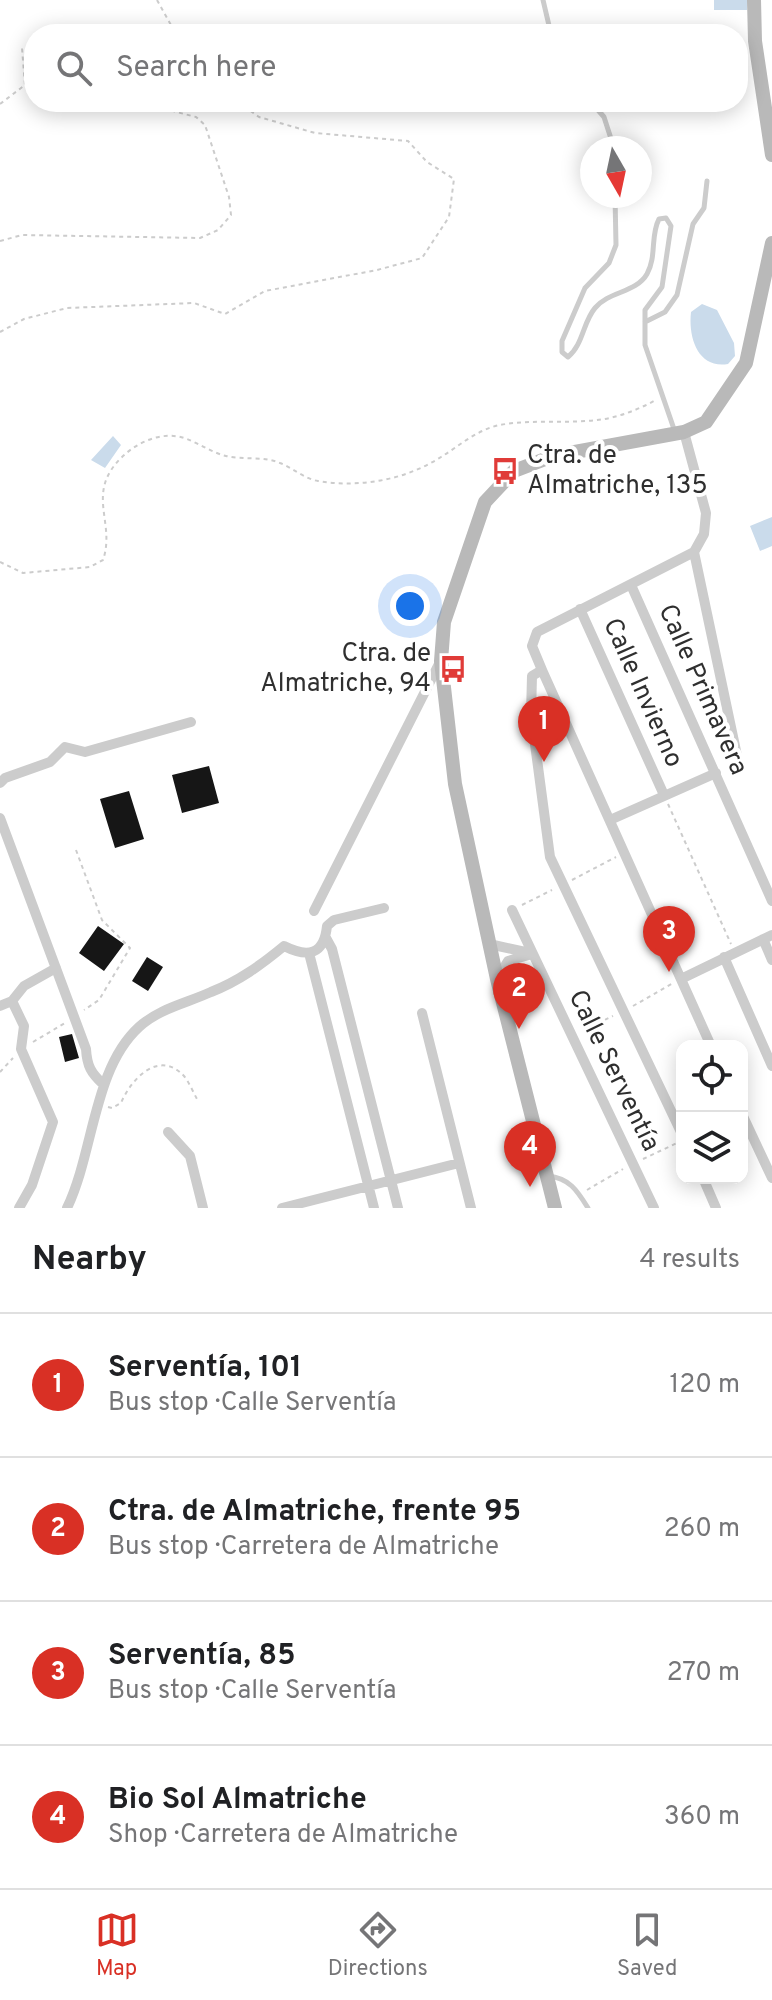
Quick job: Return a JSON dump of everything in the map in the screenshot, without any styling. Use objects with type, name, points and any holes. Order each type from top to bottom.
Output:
[{"type":"main road","points":[[754,0],[755,41],[772,155]]},
{"type":"main road","points":[[555,1208],[497,979],[455,784],[441,661],[444,622],[485,502],[514,471],[553,456],[680,433],[706,422],[746,363],[772,243]]},
{"type":"street","points":[[680,433],[706,513],[704,534],[694,552],[537,632],[532,646],[708,1040]]},
{"type":"street","points":[[694,552],[739,765]]},
{"type":"street","name":"Calle Primavera","points":[[631,585],[772,901]]},
{"type":"street","name":"Calle Invierno","points":[[580,609],[664,795]]},
{"type":"street","points":[[314,911],[441,661]]},
{"type":"street","name":"Calle Serventía","points":[[542,670],[532,676],[531,714],[550,857],[676,1121]]},
{"type":"street","points":[[0,783],[5,778],[50,762],[65,747],[85,752],[191,722]]},
{"type":"street","points":[[610,820],[716,773]]},
{"type":"street","points":[[0,818],[86,1049],[87,1063],[92,1074],[103,1084]]},
{"type":"street","points":[[67,1208],[86,1157],[103,1084],[118,1053],[140,1026],[173,1005],[247,976],[284,946],[296,952],[309,953],[320,948],[326,938],[327,926],[334,920],[384,908]]},
{"type":"street","name":"Calle Serventía","points":[[512,910],[654,1208]]},
{"type":"street","points":[[681,979],[768,937],[772,960]]},
{"type":"street","points":[[326,938],[332,949],[398,1208]]},
{"type":"street","points":[[489,944],[532,954]]},
{"type":"street","points":[[309,953],[374,1208]]},
{"type":"street","points":[[497,979],[508,961],[532,954]]},
{"type":"street","points":[[730,955],[772,1066]]},
{"type":"street","points":[[0,1006],[12,1001],[24,986],[56,968]]},
{"type":"street","points":[[12,1001],[24,1026],[21,1049],[53,1122],[32,1185],[19,1208]]},
{"type":"street","points":[[422,1013],[471,1208]]},
{"type":"street","points":[[748,1127],[772,1178]]},
{"type":"street","points":[[168,1132],[190,1156],[203,1208]]},
{"type":"street","points":[[282,1208],[459,1163]]},
{"type":"street","points":[[706,1184],[716,1208]]},
{"type":"lane","points":[[543,0],[549,24]]},
{"type":"lane","points":[[600,112],[610,136]]},
{"type":"lane","points":[[645,322],[665,312],[677,295],[693,224],[704,208],[707,181]]},
{"type":"lane","points":[[615,208],[616,245],[609,263],[585,288],[562,341],[562,352],[568,357],[576,351],[592,311],[604,299],[635,286],[645,277],[652,261],[654,228],[659,219],[666,218],[671,226],[662,287],[645,310],[645,345],[663,397],[680,433]]},
{"type":"lane","points":[[548,1176],[563,1177],[588,1208]]},
{"type":"path","points":[[157,0],[170,24]]},
{"type":"path","points":[[22,48],[24,73]]},
{"type":"path","points":[[0,104],[24,86]]},
{"type":"path","points":[[0,241],[22,235],[200,238],[218,230],[231,215],[229,197],[205,125],[196,117],[177,112]]},
{"type":"path","points":[[0,332],[24,319],[67,308],[194,303],[225,314],[265,291],[377,270],[422,258],[449,217],[454,179],[427,162],[408,141],[315,133],[259,117],[252,112]]},
{"type":"path","points":[[0,562],[23,573],[90,567],[103,560],[108,545],[101,501],[107,476],[121,457],[142,442],[164,435],[184,437],[225,456],[278,461],[315,481],[366,483],[403,476],[438,460],[475,435],[498,425],[599,420],[635,410],[663,397]]},
{"type":"path","points":[[664,795],[730,955]]},
{"type":"path","points":[[0,1072],[21,1049],[99,1000],[130,948],[102,920],[76,850]]},
{"type":"path","points":[[99,1104],[112,1108],[121,1103],[138,1074],[153,1068],[169,1067],[183,1075],[197,1099]]},
{"type":"water","points":[[714,0],[748,0],[747,10],[714,10]]},
{"type":"water","points":[[702,304],[717,310],[734,343],[735,356],[728,364],[709,362],[702,357],[693,341],[691,312]]},
{"type":"water","points":[[113,436],[121,445],[105,468],[91,460]]},
{"type":"water","points":[[772,517],[772,546],[760,551],[750,526]]},
{"type":"building","points":[[209,766],[219,803],[182,813],[172,775]]},
{"type":"building","points":[[129,791],[144,839],[115,848],[100,799]]},
{"type":"building","points":[[98,926],[124,944],[104,971],[79,953]]},
{"type":"building","points":[[147,957],[163,967],[148,991],[132,981]]},
{"type":"building","points":[[72,1034],[79,1058],[65,1062],[59,1037]]},
{"type":"place","name":"Ctra. de Almatriche, 135","points":[[505,471]]},
{"type":"place","name":"Ctra. de Almatriche, 94","points":[[453,669]]},
{"type":"place","name":"Serventía, 101","points":[[544,762]]},
{"type":"place","name":"Serventía, 85","points":[[669,972]]},
{"type":"place","name":"Ctra. de Almatriche, frente 95","points":[[519,1029]]},
{"type":"place","name":"Bio Sol Almatriche","points":[[530,1187]]}]
